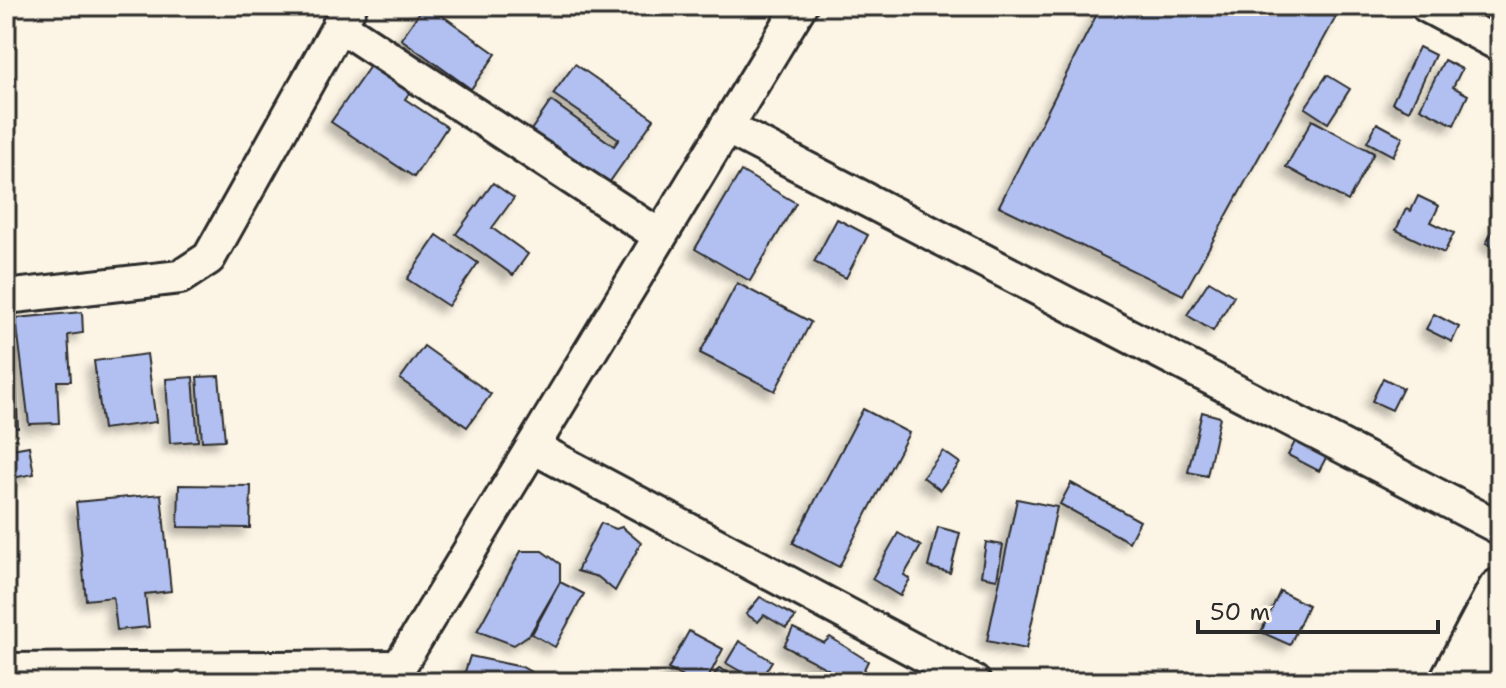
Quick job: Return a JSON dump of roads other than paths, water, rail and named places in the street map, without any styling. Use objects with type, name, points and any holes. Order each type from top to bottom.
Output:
[{"type":"main road","points":[[1452,682],[1500,591]]},
{"type":"main road","points":[[1491,682],[1500,667]]},
{"type":"street","points":[[6,670],[398,675],[800,6]]},
{"type":"street","points":[[1427,6],[1500,45]]},
{"type":"street","points":[[6,297],[180,277],[209,258],[345,15],[660,236]]},
{"type":"street","points":[[726,127],[1500,528]]},
{"type":"street","points":[[533,447],[924,671],[974,682]]}]
